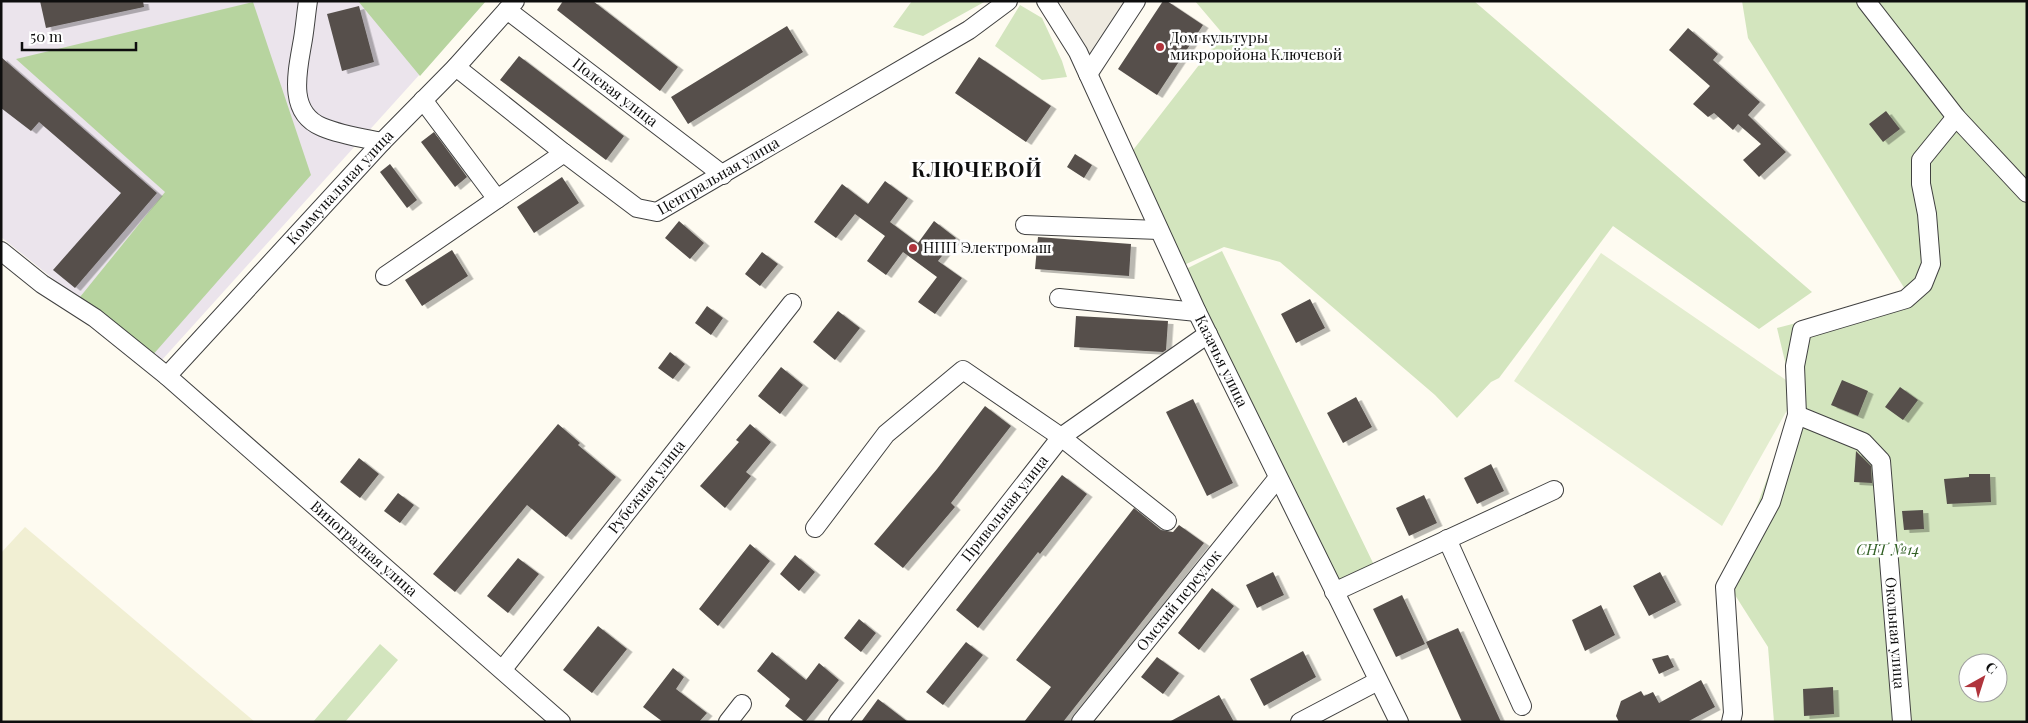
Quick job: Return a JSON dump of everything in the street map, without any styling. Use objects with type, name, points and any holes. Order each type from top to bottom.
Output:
[{"type":"street","points":[[308,1],[296,84],[298,99],[304,112],[312,122],[322,127],[382,142]]},
{"type":"street","name":"Центральная улица","points":[[456,67],[637,208],[657,212],[969,30],[1008,1]]},
{"type":"street","name":"Казачья улица","points":[[1046,1],[1078,52],[1197,312],[1277,479],[1398,722]]},
{"type":"street","points":[[1088,74],[1136,1]]},
{"type":"street","points":[[1866,1],[1956,116],[2027,193]]},
{"type":"street","name":"Коммунальная улица","points":[[167,376],[382,142],[456,67],[511,6]]},
{"type":"street","name":"Полевая улица","points":[[511,6],[723,175]]},
{"type":"street","points":[[423,100],[497,199]]},
{"type":"street","points":[[1731,722],[1733,713],[1725,586],[1771,502],[1797,416],[1795,366],[1802,330],[1906,299],[1923,284],[1931,264],[1927,214],[1921,184],[1922,160],[1956,116]]},
{"type":"street","points":[[385,276],[564,153]]},
{"type":"street","points":[[1025,225],[1159,230]]},
{"type":"street","name":"Виноградная улица","points":[[1,251],[42,284],[95,318],[167,376],[503,669],[561,722]]},
{"type":"street","points":[[1059,298],[1197,312]]},
{"type":"street","name":"Рубежная улица","points":[[503,669],[792,303]]},
{"type":"street","name":"Привольная улица","points":[[838,722],[1061,437],[1208,334]]},
{"type":"street","points":[[815,528],[886,434],[963,370],[1061,437],[1167,521]]},
{"type":"street","name":"Окольная улица","points":[[1797,416],[1863,442],[1881,461],[1902,722]]},
{"type":"street","name":"Омский переулок","points":[[1081,722],[1277,479]]},
{"type":"street","points":[[1334,592],[1554,490]]},
{"type":"street","points":[[1447,539],[1522,706]]},
{"type":"street","points":[[1300,722],[1378,681]]},
{"type":"street","points":[[728,722],[742,704]]},
{"type":"shaded area","points":[[1,1],[486,1],[161,361],[87,306],[1,237]]},
{"type":"shaded area","points":[[1059,1],[1145,1],[1100,75]]},
{"type":"shaded area","points":[[25,527],[255,722],[1,722],[1,553]]},
{"type":"green space","points":[[358,1],[486,1],[420,76]]},
{"type":"green space","points":[[912,1],[986,1],[923,36],[893,27]]},
{"type":"green space","points":[[1195,1],[1474,1],[1812,292],[1759,329],[1613,226],[1499,378],[1491,382],[1457,418],[1435,395],[1280,262],[1224,247],[1184,265],[1130,154],[1223,34]]},
{"type":"green space","name":"СНТ №14","points":[[1742,1],[2027,1],[2027,722],[1774,722],[1768,647],[1728,584],[1795,403],[1777,328],[1908,294],[1748,38]]},
{"type":"green space","points":[[253,2],[311,175],[151,357],[80,297],[165,192],[16,59]]},
{"type":"green space","points":[[1020,5],[1042,18],[1062,61],[1067,77],[1042,80],[995,46]]},
{"type":"green space","points":[[1222,251],[1375,567],[1330,588],[1178,273]]},
{"type":"green space","points":[[1601,253],[1799,389],[1722,526],[1514,381]]},
{"type":"green space","points":[[380,644],[398,660],[345,722],[313,722]]},
{"type":"building","points":[[40,1],[143,1],[144,7],[46,28]]},
{"type":"building","points":[[563,1],[593,1],[678,67],[660,91],[557,10]]},
{"type":"building","name":"Дом культуры микроройона Ключевой","points":[[1163,1],[1167,1],[1203,25],[1157,95],[1118,69]]},
{"type":"building","points":[[359,6],[374,62],[342,71],[327,14]]},
{"type":"building","points":[[787,26],[803,52],[688,124],[671,97]]},
{"type":"building","points":[[1688,28],[1718,54],[1713,60],[1760,102],[1748,115],[1786,152],[1759,177],[1743,160],[1761,144],[1738,124],[1733,130],[1714,113],[1708,117],[1693,104],[1710,86],[1669,50]]},
{"type":"building","points":[[519,56],[624,136],[606,160],[500,80]]},
{"type":"building","points":[[1,57],[157,193],[75,288],[53,270],[121,193],[39,122],[31,131],[1,108]]},
{"type":"building","points":[[979,57],[1051,106],[1026,142],[955,93]]},
{"type":"building","points":[[1886,111],[1900,129],[1883,142],[1869,124]]},
{"type":"building","points":[[434,132],[467,177],[455,187],[421,142]]},
{"type":"building","points":[[1075,154],[1092,165],[1084,178],[1067,167]]},
{"type":"building","points":[[390,164],[417,200],[407,208],[380,172]]},
{"type":"building","points":[[562,177],[579,203],[534,233],[517,207]]},
{"type":"building","name":"НПП Электромаш","points":[[885,181],[908,198],[890,222],[918,243],[934,221],[956,238],[938,261],[962,278],[935,314],[918,302],[937,277],[903,252],[886,275],[867,261],[885,236],[855,214],[836,238],[814,222],[842,184],[868,204]]},
{"type":"building","points":[[679,221],[704,243],[690,259],[665,238]]},
{"type":"building","points":[[1038,237],[1131,244],[1129,276],[1035,269]]},
{"type":"building","points":[[452,250],[468,276],[422,306],[405,280]]},
{"type":"building","points":[[762,252],[778,264],[760,286],[745,274]]},
{"type":"building","points":[[1310,299],[1325,328],[1296,343],[1281,314]]},
{"type":"building","points":[[707,306],[723,318],[711,335],[695,323]]},
{"type":"building","points":[[838,311],[860,328],[835,360],[813,342]]},
{"type":"building","points":[[1076,316],[1168,321],[1166,350],[1163,352],[1074,347]]},
{"type":"building","points":[[670,352],[685,364],[673,379],[658,368]]},
{"type":"building","points":[[781,367],[803,385],[780,414],[758,396]]},
{"type":"building","points":[[1842,380],[1868,391],[1858,416],[1831,405]]},
{"type":"building","points":[[1900,387],[1918,400],[1903,420],[1885,407]]},
{"type":"building","points":[[1356,397],[1372,427],[1343,443],[1327,413]]},
{"type":"building","points":[[1193,399],[1233,483],[1207,496],[1166,412]]},
{"type":"building","points":[[985,406],[1011,426],[951,503],[955,507],[903,568],[874,544],[937,469]]},
{"type":"building","points":[[558,424],[580,443],[578,445],[616,477],[566,537],[527,505],[455,592],[433,574]]},
{"type":"building","points":[[750,424],[771,442],[746,472],[751,476],[725,508],[700,486],[739,442],[736,440]]},
{"type":"building","points":[[1856,451],[1871,466],[1872,483],[1854,482]]},
{"type":"building","points":[[359,458],[379,474],[360,498],[340,482]]},
{"type":"building","points":[[1491,464],[1504,491],[1477,504],[1464,478]]},
{"type":"building","points":[[1969,474],[1990,474],[1991,502],[1947,504],[1944,479],[1969,477]]},
{"type":"building","points":[[1062,475],[1087,494],[978,628],[956,610]]},
{"type":"building","points":[[398,493],[414,505],[400,523],[384,511]]},
{"type":"building","points":[[1424,495],[1437,523],[1409,536],[1396,508]]},
{"type":"building","points":[[1134,508],[1161,530],[1173,532],[1179,525],[1204,543],[1063,722],[1024,722],[1051,687],[1016,660]]},
{"type":"building","points":[[1923,510],[1924,529],[1904,530],[1902,511]]},
{"type":"building","points":[[750,544],[770,561],[718,626],[699,609]]},
{"type":"building","points":[[795,555],[815,572],[799,591],[780,574]]},
{"type":"building","points":[[518,558],[539,574],[508,613],[487,596]]},
{"type":"building","points":[[1273,572],[1284,595],[1257,608],[1246,585]]},
{"type":"building","points":[[1660,572],[1676,602],[1649,616],[1633,586]]},
{"type":"building","points":[[1212,588],[1234,606],[1199,650],[1178,633]]},
{"type":"building","points":[[1402,595],[1425,644],[1396,657],[1373,609]]},
{"type":"building","points":[[1601,605],[1615,635],[1585,651],[1572,620]]},
{"type":"building","points":[[859,619],[876,633],[861,652],[844,638]]},
{"type":"building","points":[[598,626],[627,649],[592,693],[563,670]]},
{"type":"building","points":[[1458,628],[1501,722],[1462,722],[1426,642]]},
{"type":"building","points":[[966,642],[983,655],[943,705],[926,692]]},
{"type":"building","points":[[1303,651],[1316,677],[1264,706],[1250,679]]},
{"type":"building","points":[[772,652],[806,680],[819,663],[839,680],[805,722],[785,706],[790,699],[757,671]]},
{"type":"building","points":[[1668,655],[1674,667],[1659,674],[1652,659]]},
{"type":"building","points":[[1157,657],[1179,673],[1163,694],[1141,677]]},
{"type":"building","points":[[673,668],[684,677],[676,689],[707,713],[699,722],[663,722],[643,707]]},
{"type":"building","points":[[1701,680],[1715,707],[1687,722],[1619,722],[1616,716],[1621,701],[1641,691],[1644,696],[1653,692],[1659,703]]},
{"type":"building","points":[[1833,687],[1834,714],[1804,716],[1803,689]]},
{"type":"building","points":[[1219,695],[1234,722],[1169,722]]},
{"type":"building","points":[[878,699],[908,722],[861,722]]},
{"type":"place","name":"Дом культуры микроройона Ключевой","points":[[1160,47]]},
{"type":"place","name":"НПП Электромаш","points":[[913,248]]},
{"type":"district","name":"КЛЮЧЕВОЙ","points":[[977,170]]}]
